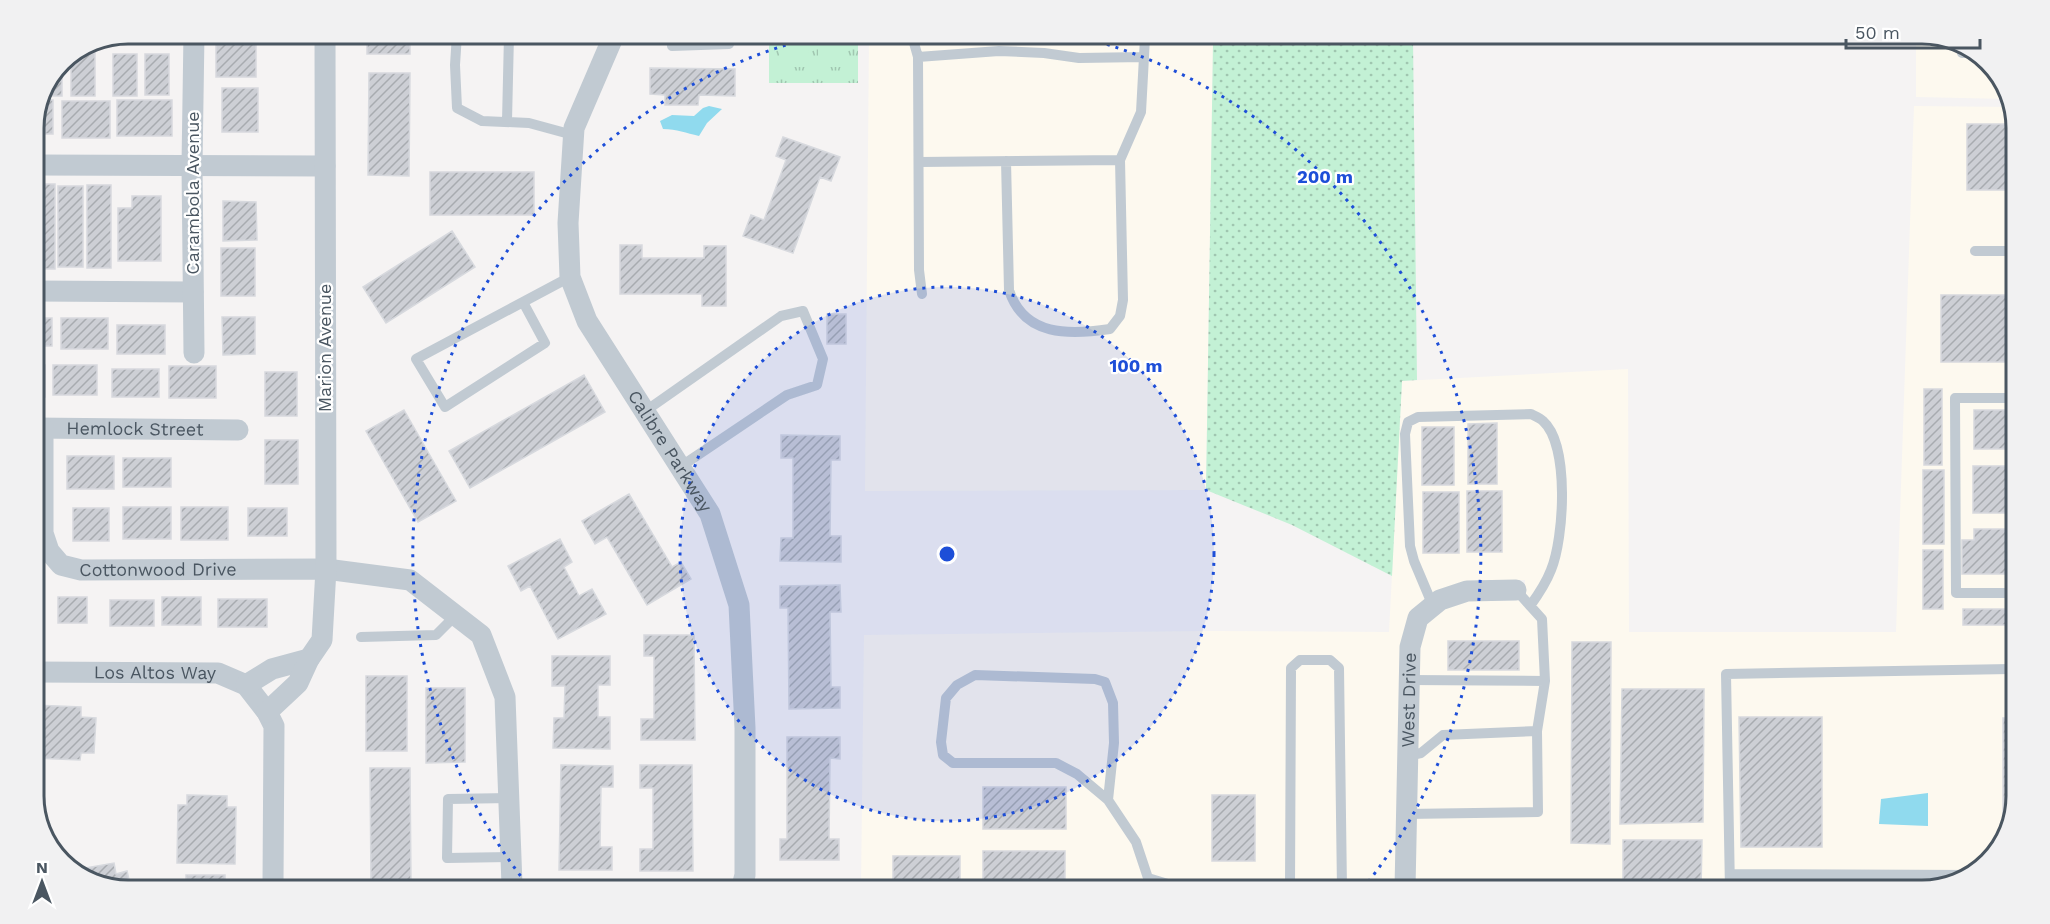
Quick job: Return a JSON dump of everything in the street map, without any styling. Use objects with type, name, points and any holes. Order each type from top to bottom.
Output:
[{"type":"street","name":"Carambola Avenue","points":[[194,44],[192,165],[194,353]]},
{"type":"street","name":"Marion Avenue","points":[[267,712],[298,683],[309,658],[322,640],[326,569],[325,44]]},
{"type":"street","name":"Calibre Parkway","points":[[610,44],[574,128],[568,223],[570,277],[587,321],[710,514],[739,605],[745,728],[744,880]]},
{"type":"street","points":[[44,165],[325,166]]},
{"type":"street","points":[[44,291],[193,292]]},
{"type":"street","name":"Hemlock Street","points":[[44,428],[238,430]]},
{"type":"street","name":"Cottonwood Drive","points":[[44,536],[49,551],[61,565],[81,570],[326,569]]},
{"type":"street","points":[[326,569],[410,580],[481,635],[506,697],[512,880]]},
{"type":"street","name":"West Drive","points":[[1405,880],[1410,647],[1418,618],[1440,600],[1467,591],[1516,590]]},
{"type":"street","points":[[246,685],[272,669],[309,658]]},
{"type":"street","name":"Los Altos Way","points":[[44,672],[218,673],[246,685],[267,712],[274,726],[273,880]]},
{"type":"lane","points":[[457,44],[455,65],[457,108],[482,121],[530,123],[573,135]]},
{"type":"lane","points":[[507,121],[508,44]]},
{"type":"lane","points":[[672,44],[672,46],[729,44]]},
{"type":"lane","points":[[914,44],[918,57],[919,270],[922,294]]},
{"type":"lane","points":[[1006,161],[1009,290],[1013,304],[1029,319],[1046,328],[1064,332],[1110,329],[1120,316],[1124,300],[1120,160],[1141,112],[1145,44]]},
{"type":"lane","points":[[918,57],[999,51],[1044,53],[1079,58],[1144,57]]},
{"type":"lane","points":[[920,162],[1120,160]]},
{"type":"lane","points":[[1975,251],[2006,251]]},
{"type":"lane","points":[[523,302],[545,343],[445,407],[416,359],[523,302],[570,277]]},
{"type":"lane","points":[[644,412],[781,316],[803,310],[823,359],[817,385],[787,395],[680,467]]},
{"type":"lane","points":[[2006,398],[1955,398],[1956,593],[2006,593]]},
{"type":"lane","points":[[1433,606],[1410,546],[1405,434],[1408,422],[1418,417],[1531,414],[1544,422],[1552,436],[1560,463],[1563,501],[1559,543],[1552,569],[1530,606]]},
{"type":"lane","points":[[1406,814],[1538,812],[1537,731],[1545,681],[1542,620],[1516,590]]},
{"type":"lane","points":[[361,637],[436,635],[456,615]]},
{"type":"lane","points":[[1290,880],[1291,668],[1300,660],[1330,660],[1339,668],[1342,880]]},
{"type":"lane","points":[[1730,880],[1726,674],[2006,669]]},
{"type":"lane","points":[[1108,800],[1114,743],[1113,703],[1105,682],[1095,679],[975,675],[957,685],[946,698],[941,742],[943,755],[953,764],[1056,763],[1077,774],[1108,800],[1136,842],[1147,880]]},
{"type":"lane","points":[[1409,680],[1545,681]]},
{"type":"lane","points":[[1407,756],[1421,753],[1443,735],[1537,731]]},
{"type":"lane","points":[[510,798],[448,799],[447,858],[512,857]]},
{"type":"lane","points":[[1730,874],[1952,875]]},
{"type":"shaded area","points":[[869,44],[1213,44],[1206,490],[865,491]]},
{"type":"shaded area","points":[[1916,44],[1923,44],[1939,45],[1955,50],[1974,61],[1989,76],[2001,99],[1916,97]]},
{"type":"shaded area","points":[[1914,106],[2004,107],[2006,122],[2006,797],[2005,813],[2000,829],[1986,852],[1978,860],[1960,872],[1934,880],[1414,880],[1419,649],[1426,625],[1444,609],[1469,601],[1525,600],[1525,580],[1467,581],[1413,610],[1396,880],[861,880],[864,635],[1204,631],[1389,632],[1402,381],[1628,369],[1629,632],[1896,632]]},
{"type":"green space","points":[[769,44],[858,44],[858,83],[769,83]]},
{"type":"green space","points":[[779,44],[809,44],[808,67],[779,67]]},
{"type":"green space","points":[[818,44],[847,44],[847,67],[818,67]]},
{"type":"green space","points":[[1213,44],[1413,44],[1417,380],[1402,381],[1392,576],[1292,525],[1206,490]]},
{"type":"water","points":[[709,106],[722,109],[707,123],[699,136],[663,129],[660,121],[672,115],[694,116]]},
{"type":"water","points":[[1928,793],[1928,826],[1879,824],[1881,799]]},
{"type":"building","points":[[216,44],[256,44],[256,77],[216,77]]},
{"type":"building","points":[[367,44],[410,44],[410,54],[367,54]]},
{"type":"building","points":[[95,53],[95,96],[71,96],[71,65],[85,55]]},
{"type":"building","points":[[113,54],[137,54],[137,96],[113,96]]},
{"type":"building","points":[[145,54],[169,54],[169,95],[145,95]]},
{"type":"building","points":[[650,68],[735,69],[735,96],[699,95],[698,105],[665,105],[665,95],[650,94]]},
{"type":"building","points":[[369,73],[410,73],[409,176],[368,175]]},
{"type":"building","points":[[62,75],[62,96],[50,96]]},
{"type":"building","points":[[222,88],[258,88],[258,132],[222,132]]},
{"type":"building","points":[[48,100],[53,100],[53,134],[44,134]]},
{"type":"building","points":[[117,100],[172,100],[172,136],[117,136]]},
{"type":"building","points":[[62,101],[110,101],[110,138],[62,138]]},
{"type":"building","points":[[1967,124],[2006,124],[2006,190],[1967,190]]},
{"type":"building","points":[[783,137],[840,157],[831,181],[820,177],[793,253],[743,236],[751,215],[764,220],[786,160],[776,156]]},
{"type":"building","points":[[430,172],[534,172],[534,215],[430,215]]},
{"type":"building","points":[[44,184],[55,184],[55,269],[44,269]]},
{"type":"building","points":[[87,185],[111,185],[111,268],[87,268]]},
{"type":"building","points":[[58,186],[83,186],[83,267],[58,267]]},
{"type":"building","points":[[132,196],[161,196],[161,261],[118,261],[118,208],[132,208]]},
{"type":"building","points":[[223,201],[256,202],[257,240],[223,241]]},
{"type":"building","points":[[452,231],[475,267],[386,323],[363,287]]},
{"type":"building","points":[[620,245],[642,245],[642,258],[704,258],[704,246],[726,246],[726,306],[702,306],[702,294],[620,294]]},
{"type":"building","points":[[221,248],[255,248],[255,296],[221,296]]},
{"type":"building","points":[[1941,295],[2006,295],[2006,362],[1941,362]]},
{"type":"building","points":[[827,314],[846,314],[846,344],[827,344]]},
{"type":"building","points":[[222,317],[255,317],[255,354],[223,355]]},
{"type":"building","points":[[44,318],[52,318],[52,346],[44,346]]},
{"type":"building","points":[[61,318],[108,318],[108,349],[61,349]]},
{"type":"building","points":[[117,325],[165,325],[165,354],[117,354]]},
{"type":"building","points":[[44,365],[45,365],[44,397]]},
{"type":"building","points":[[53,365],[97,365],[97,395],[53,395]]},
{"type":"building","points":[[169,366],[216,366],[216,398],[169,398]]},
{"type":"building","points":[[112,369],[159,369],[159,397],[112,397]]},
{"type":"building","points":[[265,372],[297,372],[297,416],[265,416]]},
{"type":"building","points":[[584,375],[605,412],[470,488],[449,451]]},
{"type":"building","points":[[1924,389],[1942,389],[1942,465],[1924,465]]},
{"type":"building","points":[[404,410],[456,501],[418,522],[366,431]]},
{"type":"building","points":[[1974,410],[2006,410],[2006,449],[1974,449]]},
{"type":"building","points":[[1497,423],[1497,484],[1468,484],[1468,424]]},
{"type":"building","points":[[1422,427],[1454,427],[1454,485],[1422,485]]},
{"type":"building","points":[[781,435],[840,436],[840,460],[831,460],[830,536],[841,536],[841,562],[780,561],[781,538],[793,538],[793,458],[781,458]]},
{"type":"building","points":[[265,440],[298,440],[298,484],[265,484]]},
{"type":"building","points":[[67,456],[114,456],[114,489],[67,489]]},
{"type":"building","points":[[123,458],[171,458],[171,487],[123,487]]},
{"type":"building","points":[[1973,466],[2006,466],[2006,513],[1973,513]]},
{"type":"building","points":[[1923,470],[1944,470],[1944,544],[1923,544]]},
{"type":"building","points":[[1467,491],[1502,491],[1502,552],[1467,552]]},
{"type":"building","points":[[1423,492],[1459,492],[1459,553],[1423,553]]},
{"type":"building","points":[[629,494],[672,567],[681,562],[691,579],[647,605],[607,537],[595,544],[582,521]]},
{"type":"building","points":[[123,507],[171,507],[171,539],[123,539]]},
{"type":"building","points":[[181,507],[228,507],[228,540],[181,540]]},
{"type":"building","points":[[73,508],[109,508],[109,541],[73,541]]},
{"type":"building","points":[[248,508],[287,508],[287,536],[248,536]]},
{"type":"building","points":[[1974,529],[2006,529],[2006,574],[1962,574],[1962,540],[1974,540]]},
{"type":"building","points":[[560,539],[572,562],[564,567],[579,596],[592,589],[606,614],[558,639],[530,586],[521,591],[508,566]]},
{"type":"building","points":[[1923,550],[1943,550],[1943,609],[1923,609]]},
{"type":"building","points":[[840,585],[841,612],[830,612],[831,687],[840,687],[840,708],[789,709],[788,608],[780,608],[780,586]]},
{"type":"building","points":[[58,597],[87,597],[87,623],[58,623]]},
{"type":"building","points":[[162,597],[201,597],[201,625],[162,625]]},
{"type":"building","points":[[218,599],[267,599],[267,627],[218,627]]},
{"type":"building","points":[[110,600],[154,600],[154,626],[110,626]]},
{"type":"building","points":[[1963,609],[2006,609],[2006,625],[1963,625]]},
{"type":"building","points":[[644,635],[694,635],[695,740],[641,740],[641,719],[654,719],[654,656],[644,656]]},
{"type":"building","points":[[1448,641],[1519,641],[1519,670],[1448,670]]},
{"type":"building","points":[[1572,642],[1611,642],[1610,844],[1571,843]]},
{"type":"building","points":[[552,656],[610,656],[610,685],[598,685],[598,717],[610,717],[610,749],[553,748],[554,718],[564,718],[565,686],[552,686]]},
{"type":"building","points":[[366,676],[407,676],[407,751],[366,751]]},
{"type":"building","points":[[426,688],[465,688],[465,762],[426,763]]},
{"type":"building","points":[[1622,689],[1704,689],[1703,822],[1620,824]]},
{"type":"building","points":[[44,705],[81,707],[81,717],[96,718],[94,753],[81,753],[80,760],[44,758]]},
{"type":"building","points":[[1739,717],[1822,717],[1822,847],[1741,847]]},
{"type":"building","points":[[2003,718],[2006,718],[2006,797],[2003,819]]},
{"type":"building","points":[[787,737],[840,737],[840,759],[830,758],[829,839],[839,839],[839,860],[780,860],[780,839],[787,839]]},
{"type":"building","points":[[561,765],[613,766],[613,787],[601,787],[600,847],[612,847],[612,870],[559,870]]},
{"type":"building","points":[[640,765],[692,765],[693,871],[640,871],[640,849],[653,849],[653,788],[640,788]]},
{"type":"building","points":[[370,768],[410,768],[411,880],[371,880]]},
{"type":"building","points":[[983,787],[1066,787],[1066,829],[983,829]]},
{"type":"building","points":[[187,795],[227,796],[227,807],[236,807],[235,864],[177,863],[178,805],[187,805]]},
{"type":"building","points":[[1212,795],[1255,795],[1255,861],[1212,861]]},
{"type":"building","points":[[1623,840],[1702,840],[1701,880],[1623,880]]},
{"type":"building","points":[[983,851],[1065,851],[1065,880],[983,880]]},
{"type":"building","points":[[893,856],[960,856],[960,880],[893,880]]},
{"type":"building","points":[[114,863],[116,874],[127,871],[129,880],[111,879],[84,868]]},
{"type":"building","points":[[186,875],[225,875],[225,880],[186,880]]}]
